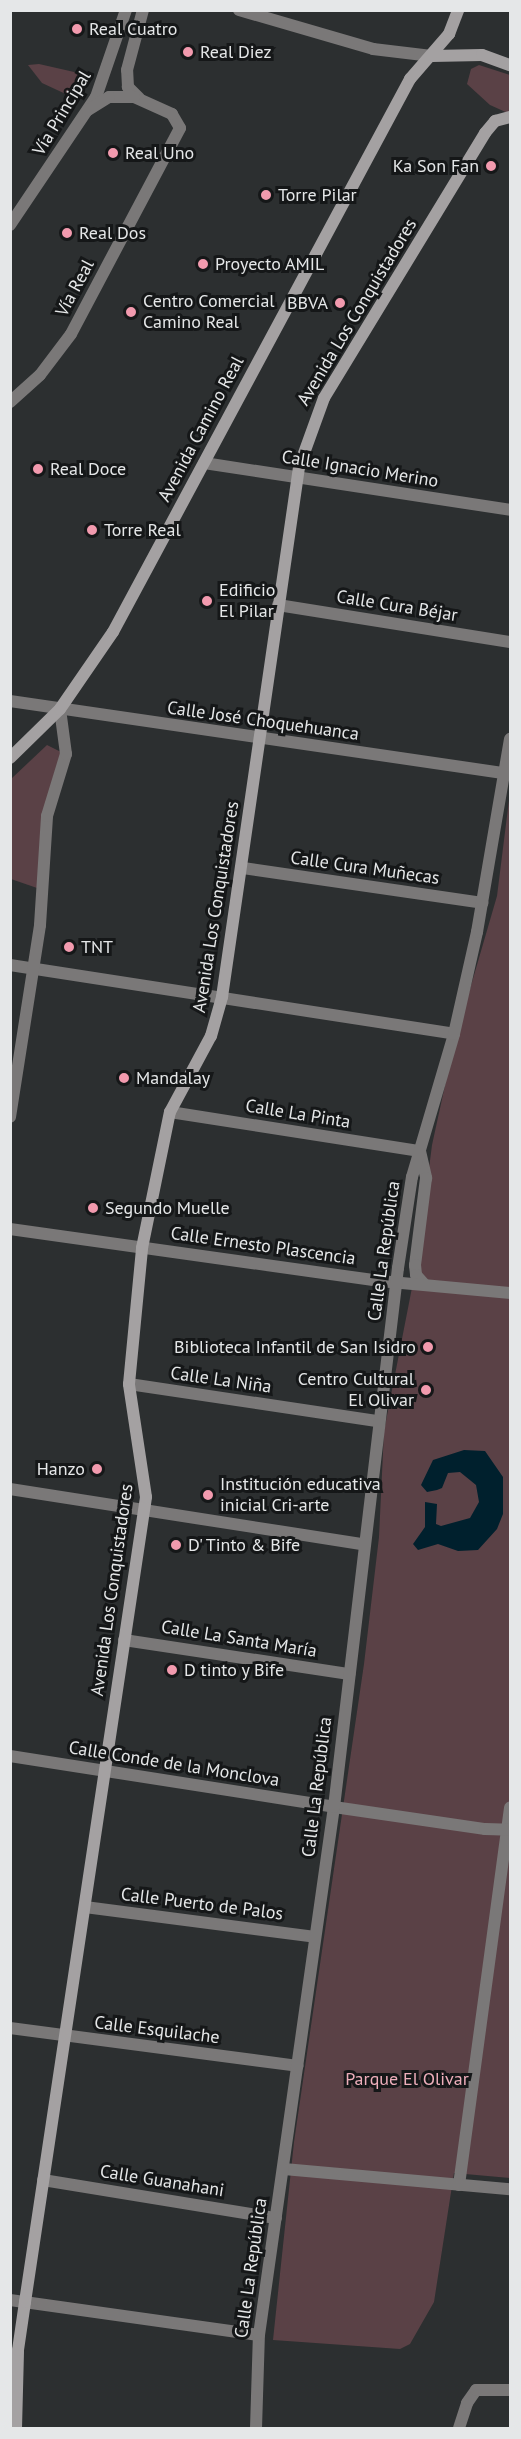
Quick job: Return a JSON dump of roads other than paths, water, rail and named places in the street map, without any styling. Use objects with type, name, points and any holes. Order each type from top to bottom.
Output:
[{"type":"main road","name":"Avenida Camino Real","points":[[10,758],[60,710],[113,632],[410,79],[449,34],[458,10]]},
{"type":"main road","points":[[432,56],[482,55],[510,65]]},
{"type":"main road","points":[[490,126],[510,117]]},
{"type":"main road","points":[[490,126],[510,124]]},
{"type":"main road","name":"Avenida Los Conquistadores","points":[[16,2428],[18,2350],[144,1511],[146,1476],[129,1384],[142,1248],[170,1112],[211,1036],[222,997],[243,868],[297,477],[304,447],[324,398],[490,126]]},
{"type":"street","name":"Vía Principal","points":[[10,225],[88,110],[102,85],[126,10]]},
{"type":"street","points":[[140,99],[128,87],[127,70],[143,10]]},
{"type":"street","points":[[239,10],[373,49],[432,56]]},
{"type":"street","name":"Vía Real","points":[[10,402],[39,375],[71,334],[178,133],[179,123],[172,114],[140,99],[109,97],[88,110]]},
{"type":"street","name":"Calle Ignacio Merino","points":[[204,463],[510,510]]},
{"type":"street","name":"Calle Cura Béjar","points":[[278,605],[510,642]]},
{"type":"street","name":"Calle José Choquehuanca","points":[[10,701],[261,740],[507,774]]},
{"type":"street","points":[[10,1117],[40,925],[47,816],[66,754],[60,710]]},
{"type":"street","name":"Calle La República","points":[[256,2428],[259,2335],[334,1807],[363,1544],[396,1282],[420,1150],[454,1034],[482,903],[507,774],[510,739]]},
{"type":"street","name":"Calle Cura Muñecas","points":[[243,868],[482,903]]},
{"type":"street","points":[[10,965],[454,1034]]},
{"type":"street","name":"Calle La Pinta","points":[[170,1112],[420,1150]]},
{"type":"street","name":"Calle La República","points":[[420,1150],[426,1178],[415,1265],[416,1275],[424,1284]]},
{"type":"street","name":"Calle Ernesto Plascencia","points":[[10,1229],[396,1282],[510,1293]]},
{"type":"street","name":"Calle La Niña","points":[[129,1384],[378,1421]]},
{"type":"street","points":[[10,1489],[363,1544]]},
{"type":"street","name":"Calle La Santa María","points":[[124,1640],[349,1674]]},
{"type":"street","name":"Calle Conde de la Monclova","points":[[10,1756],[334,1807],[509,1830]]},
{"type":"street","points":[[459,2184],[509,1830],[510,1807]]},
{"type":"street","name":"Calle Puerto de Palos","points":[[85,1907],[315,1937]]},
{"type":"street","name":"Calle Esquilache","points":[[10,2028],[298,2066]]},
{"type":"street","points":[[284,2169],[510,2189]]},
{"type":"street","name":"Calle Guanahani","points":[[43,2180],[276,2218]]},
{"type":"street","points":[[10,2300],[259,2335]]},
{"type":"street","points":[[459,2428],[466,2403],[476,2390],[510,2390]]},
{"type":"water","points":[[464,1450],[485,1451],[503,1477],[503,1514],[497,1529],[478,1550],[458,1551],[438,1544],[418,1550],[413,1544],[425,1527],[425,1502],[437,1504],[436,1524],[441,1526],[470,1518],[479,1502],[476,1485],[460,1472],[448,1473],[442,1488],[437,1490],[427,1492],[421,1485],[433,1460]]},
{"type":"place","name":"Real Cuatro","points":[[77,29]]},
{"type":"place","name":"Real Diez","points":[[188,52]]},
{"type":"place","name":"Real Uno","points":[[113,153]]},
{"type":"place","name":"Ka Son Fan","points":[[491,166]]},
{"type":"place","name":"Torre Pilar","points":[[266,195]]},
{"type":"place","name":"Real Dos","points":[[67,233]]},
{"type":"place","name":"Proyecto AMIL","points":[[203,264]]},
{"type":"place","name":"BBVA","points":[[340,303]]},
{"type":"place","name":"Centro Comercial Camino Real","points":[[131,312]]},
{"type":"place","name":"Real Doce","points":[[38,469]]},
{"type":"place","name":"Torre Real","points":[[92,530]]},
{"type":"place","name":"Edificio El Pilar","points":[[207,601]]},
{"type":"place","name":"TNT","points":[[69,947]]},
{"type":"place","name":"Mandalay","points":[[124,1078]]},
{"type":"place","name":"Segundo Muelle","points":[[93,1208]]},
{"type":"place","name":"Biblioteca Infantil de San Isidro","points":[[428,1347]]},
{"type":"place","name":"Centro Cultural El Olivar","points":[[426,1390]]},
{"type":"place","name":"Hanzo","points":[[97,1469]]},
{"type":"place","name":"Institución educativa inicial Cri-arte","points":[[208,1495]]},
{"type":"place","name":"D' Tinto & Bife","points":[[176,1545]]},
{"type":"place","name":"D tinto y Bife","points":[[172,1670]]},
{"type":"park label","name":"Parque El Olivar","points":[[407,2079]]}]
